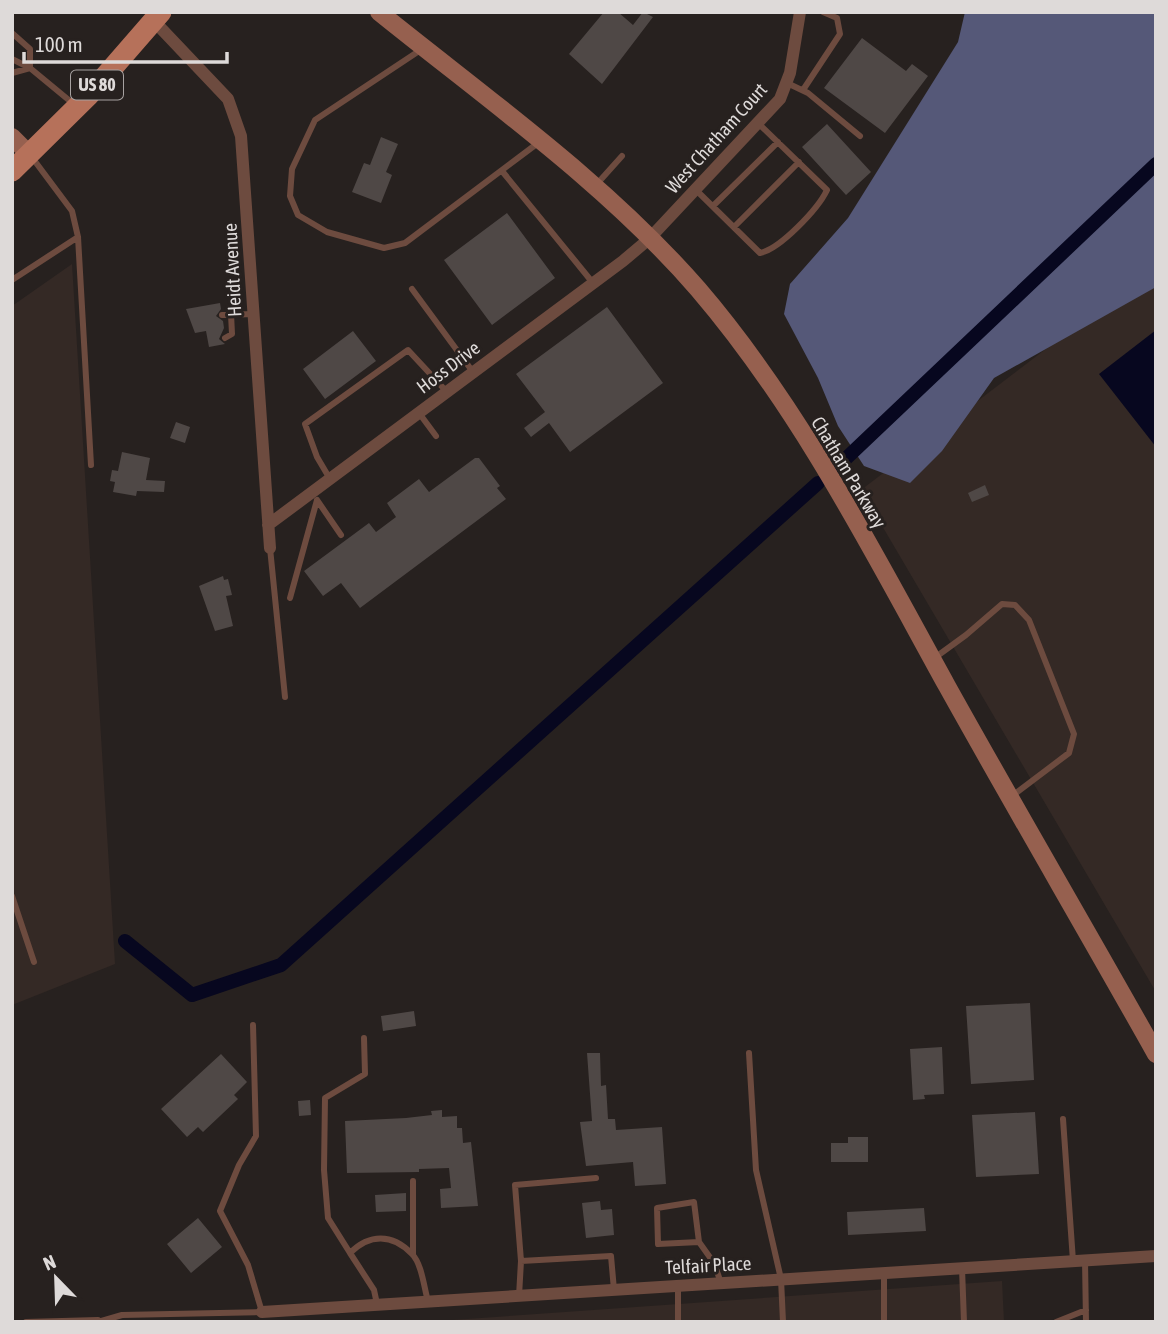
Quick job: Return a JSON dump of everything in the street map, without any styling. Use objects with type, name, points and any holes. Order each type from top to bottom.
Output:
[{"type":"main road","name":"Chatham Parkway","points":[[386,15],[423,48],[595,186],[700,291],[759,368],[806,438],[1156,1054]]},
{"type":"main road","name":"US 80","points":[[12,171],[77,107],[157,17]]},
{"type":"main road","points":[[12,137],[30,155]]},
{"type":"street","name":"West Chatham Court","points":[[649,239],[780,99],[788,83],[800,12]]},
{"type":"street","name":"Heidt Avenue","points":[[157,17],[222,91],[233,109],[244,151],[270,548]]},
{"type":"street","name":"Hoss Drive","points":[[268,525],[314,497],[330,479],[649,239]]},
{"type":"street","name":"Telfair Place","points":[[262,1311],[1156,1256]]},
{"type":"lane","points":[[803,90],[840,34],[837,18],[823,12]]},
{"type":"lane","points":[[12,33],[30,49],[30,68]]},
{"type":"lane","points":[[423,48],[315,120],[292,169],[290,196],[299,215],[327,232],[384,248],[405,243],[539,141]]},
{"type":"lane","points":[[12,59],[30,68],[77,107]]},
{"type":"lane","points":[[12,73],[30,68]]},
{"type":"lane","points":[[788,83],[803,90],[860,136]]},
{"type":"lane","points":[[696,190],[760,253],[772,250],[822,201],[827,190],[759,124]]},
{"type":"lane","points":[[713,206],[778,142]]},
{"type":"lane","points":[[30,155],[72,211],[78,237],[90,465]]},
{"type":"lane","points":[[595,186],[622,156]]},
{"type":"lane","points":[[734,227],[799,162]]},
{"type":"lane","points":[[502,171],[593,283]]},
{"type":"lane","points":[[12,280],[78,237]]},
{"type":"lane","points":[[412,289],[474,372]]},
{"type":"lane","points":[[225,338],[232,334],[231,314]]},
{"type":"lane","points":[[222,315],[254,314]]},
{"type":"lane","points":[[330,479],[317,457],[305,424],[408,350],[447,392]]},
{"type":"lane","points":[[419,413],[436,436]]},
{"type":"lane","points":[[314,497],[341,535]]},
{"type":"lane","points":[[290,598],[314,497]]},
{"type":"lane","points":[[270,548],[285,696]]},
{"type":"lane","points":[[932,659],[966,635],[1002,604],[1015,605],[1029,620],[1074,734],[1069,753],[1010,797]]},
{"type":"lane","points":[[12,896],[34,962]]},
{"type":"lane","points":[[26,1322],[98,1321],[122,1315],[262,1311],[248,1265],[220,1211],[239,1165],[256,1136],[253,1025]]},
{"type":"lane","points":[[364,1038],[365,1074],[325,1098],[324,1170],[328,1218],[374,1290],[377,1304]]},
{"type":"lane","points":[[749,1053],[756,1170],[781,1279],[783,1322]]},
{"type":"lane","points":[[1063,1119],[1086,1322]]},
{"type":"lane","points":[[519,1296],[521,1261],[515,1185],[596,1178]]},
{"type":"lane","points":[[412,1181],[414,1255],[428,1301]]},
{"type":"lane","points":[[699,1242],[658,1244],[657,1208],[694,1202],[699,1242],[714,1263],[721,1283]]},
{"type":"lane","points":[[350,1253],[363,1241],[373,1237],[393,1242],[414,1255]]},
{"type":"lane","points":[[521,1261],[611,1256],[614,1290]]},
{"type":"lane","points":[[962,1268],[964,1322]]},
{"type":"lane","points":[[884,1272],[884,1322]]},
{"type":"lane","points":[[678,1286],[678,1322]]},
{"type":"lane","points":[[1056,1322],[1086,1310]]},
{"type":"shaded area","points":[[965,12],[1156,12],[1156,287],[994,378],[942,451],[910,483],[864,466],[838,426],[818,378],[784,314],[790,284],[848,218],[958,42]]},
{"type":"shaded area","points":[[72,264],[115,964],[12,1005],[12,306]]},
{"type":"shaded area","points":[[1156,265],[1156,992],[861,490]]},
{"type":"shaded area","points":[[1156,330],[1156,447],[1099,374]]},
{"type":"shaded area","points":[[1002,1281],[1004,1322],[424,1322]]},
{"type":"building","points":[[604,12],[618,12],[633,25],[643,12],[653,17],[602,84],[569,54]]},
{"type":"building","points":[[862,38],[906,71],[912,64],[928,76],[885,133],[824,88]]},
{"type":"building","points":[[827,124],[871,172],[846,195],[802,147]]},
{"type":"building","points":[[381,137],[398,144],[386,172],[392,175],[381,203],[352,192],[364,163],[370,165]]},
{"type":"building","points":[[507,213],[555,278],[492,325],[444,260]]},
{"type":"building","points":[[220,303],[221,309],[216,316],[223,321],[224,328],[219,339],[225,344],[209,347],[206,331],[195,333],[186,309]]},
{"type":"building","points":[[607,307],[663,383],[570,452],[549,423],[531,437],[524,428],[545,412],[516,374]]},
{"type":"building","points":[[353,331],[376,361],[325,399],[303,369]]},
{"type":"building","points":[[176,422],[190,427],[185,443],[170,438]]},
{"type":"building","points":[[122,452],[150,458],[146,480],[165,481],[164,492],[137,491],[136,496],[113,492],[115,482],[110,481],[112,470],[118,471]]},
{"type":"building","points":[[475,458],[479,458],[500,486],[497,488],[506,499],[360,608],[341,583],[323,596],[304,571],[369,523],[376,532],[396,517],[387,503],[419,479],[429,492]]},
{"type":"building","points":[[985,485],[989,495],[972,502],[968,493]]},
{"type":"building","points":[[223,576],[224,580],[228,579],[232,595],[226,596],[233,626],[215,631],[199,586]]},
{"type":"building","points":[[1030,1003],[1034,1080],[971,1084],[966,1006]]},
{"type":"building","points":[[414,1011],[416,1026],[383,1031],[381,1016]]},
{"type":"building","points":[[942,1047],[944,1094],[924,1095],[925,1099],[913,1100],[910,1049]]},
{"type":"building","points":[[587,1053],[600,1053],[601,1086],[606,1085],[608,1119],[615,1119],[616,1130],[662,1127],[666,1184],[635,1186],[633,1162],[586,1166],[580,1122],[592,1121]]},
{"type":"building","points":[[221,1054],[247,1082],[234,1095],[238,1099],[203,1132],[198,1127],[187,1137],[161,1109]]},
{"type":"building","points":[[310,1100],[311,1115],[299,1116],[298,1101]]},
{"type":"building","points":[[442,1110],[442,1117],[457,1116],[457,1128],[462,1128],[463,1143],[471,1142],[478,1206],[441,1208],[440,1189],[451,1188],[449,1168],[419,1169],[419,1172],[347,1173],[345,1121],[406,1118],[432,1115],[431,1111]]},
{"type":"building","points":[[1035,1112],[1039,1174],[976,1177],[972,1115]]},
{"type":"building","points":[[848,1137],[868,1137],[868,1162],[831,1162],[831,1143],[848,1143]]},
{"type":"building","points":[[406,1193],[406,1211],[376,1212],[375,1195]]},
{"type":"building","points":[[600,1201],[601,1210],[612,1209],[614,1235],[586,1238],[582,1203]]},
{"type":"building","points":[[924,1208],[926,1231],[848,1235],[847,1212]]},
{"type":"building","points":[[198,1218],[222,1247],[191,1273],[167,1244]]},
{"type":"waterway","points":[[837,467],[1156,164]]},
{"type":"waterway","points":[[125,941],[192,995],[281,965],[818,483]]}]
